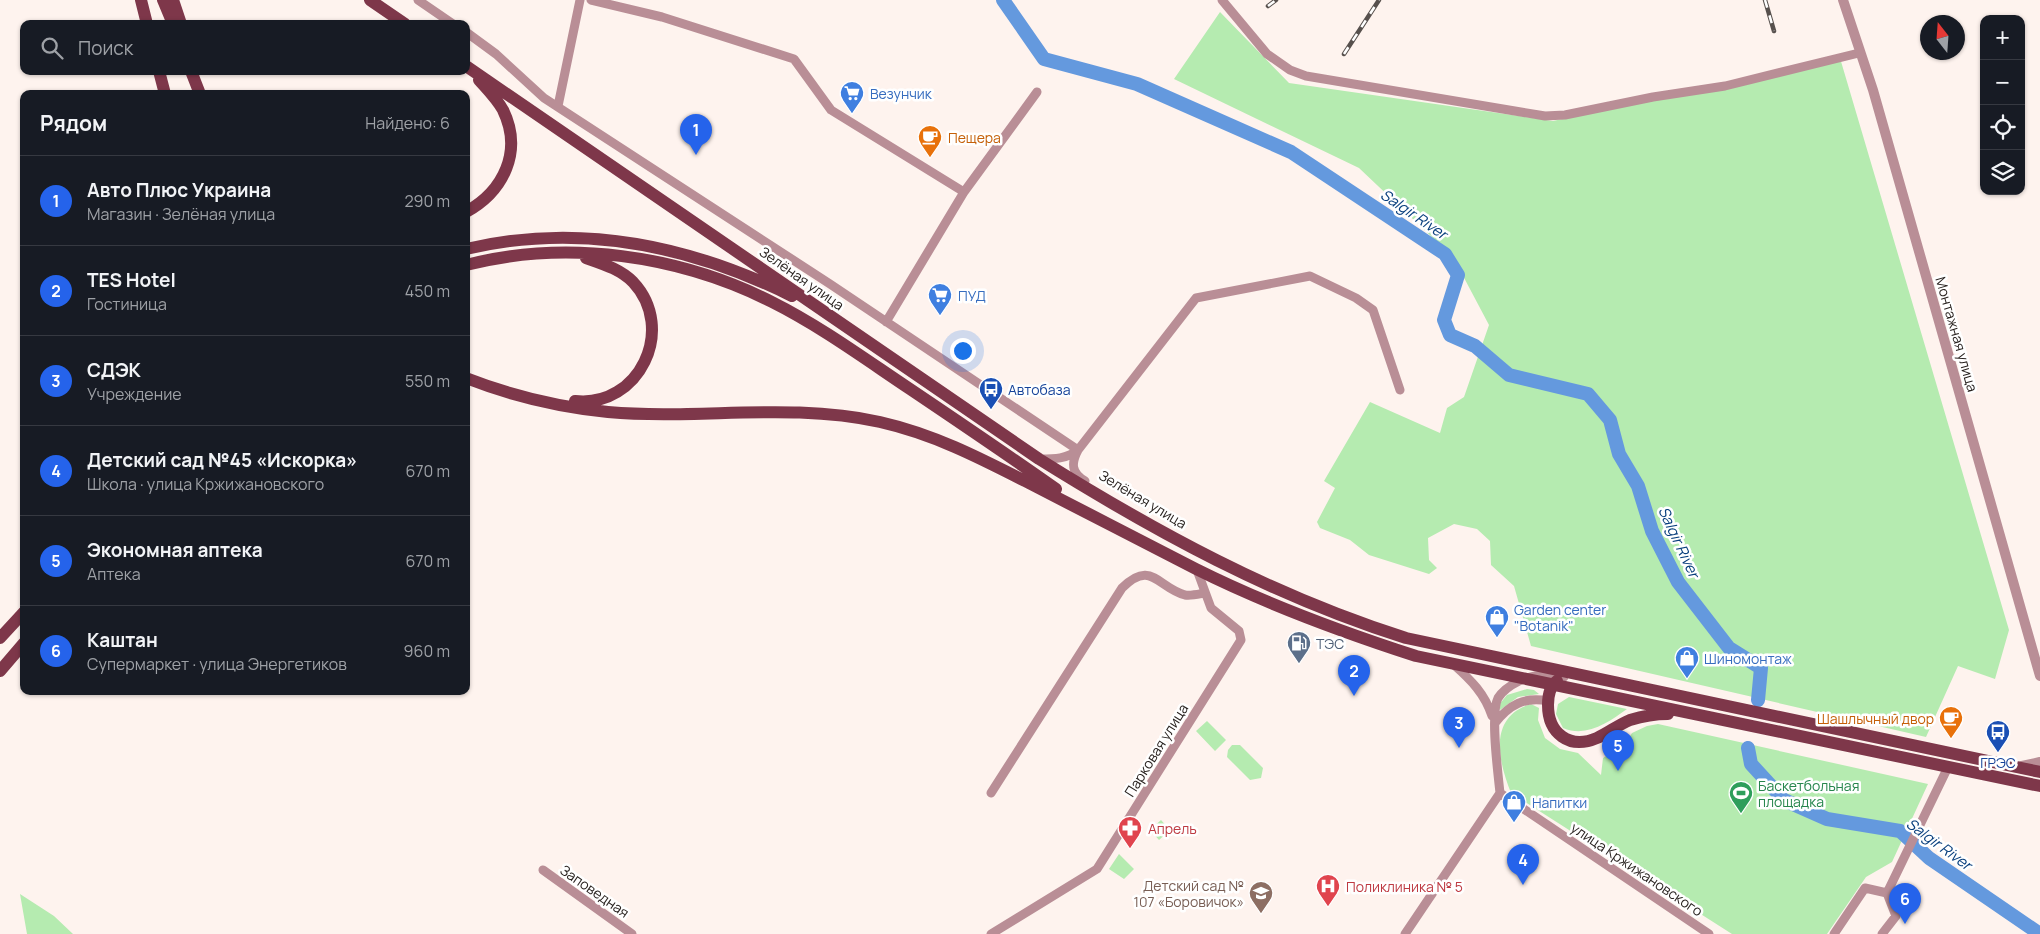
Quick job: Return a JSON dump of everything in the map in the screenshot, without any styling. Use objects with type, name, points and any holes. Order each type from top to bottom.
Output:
[{"type":"main road","points":[[141,0],[146,20]]},
{"type":"main road","points":[[163,0],[171,20]]},
{"type":"main road","points":[[173,0],[180,20]]},
{"type":"main road","points":[[370,0],[399,20]]},
{"type":"main road","name":"Зелёная улица","points":[[470,67],[1039,459],[1123,512],[1202,554],[1278,591],[1365,625],[1406,638],[1634,688]]},
{"type":"main road","points":[[470,69],[502,110],[512,140],[512,154],[503,179],[485,199],[470,209]]},
{"type":"main road","points":[[160,75],[164,90]]},
{"type":"main road","points":[[193,75],[198,90]]},
{"type":"main road","points":[[200,75],[206,90]]},
{"type":"main road","points":[[470,248],[510,241],[548,238],[647,245],[729,267],[822,310]]},
{"type":"main road","points":[[470,264],[513,256],[572,253],[623,256],[666,264],[725,281],[773,302],[865,358],[1088,512]]},
{"type":"main road","points":[[470,372],[522,390],[580,401],[601,400],[612,396],[634,380],[645,364],[652,340],[651,320],[645,300],[634,284],[620,272],[572,253]]},
{"type":"main road","points":[[470,379],[528,398],[610,412],[782,411],[844,416],[880,422],[932,436],[979,456],[1197,570],[1361,638],[1416,656],[1450,662],[1522,680],[2040,786]]},
{"type":"main road","points":[[0,638],[20,616]]},
{"type":"main road","points":[[0,661],[20,639]]},
{"type":"main road","points":[[0,671],[20,648]]},
{"type":"main road","points":[[1686,714],[1638,717],[1597,738],[1568,742],[1559,736],[1554,729],[1548,712],[1548,701],[1552,686],[1559,680],[1574,680],[1634,688],[2040,772]]},
{"type":"street","points":[[418,0],[448,20]]},
{"type":"street","points":[[558,106],[580,0]]},
{"type":"street","points":[[591,0],[662,17],[794,59],[831,110],[964,192]]},
{"type":"street","points":[[1222,0],[1267,54],[1290,70],[1306,76],[1545,116],[1565,115],[1653,97],[1725,86],[1859,53]]},
{"type":"street","name":"Монтажная улица","points":[[1843,0],[1872,90],[1954,370],[2040,676]]},
{"type":"street","points":[[470,35],[496,54],[544,98],[886,322],[1076,453]]},
{"type":"street","points":[[886,322],[964,192],[1037,92]]},
{"type":"street","points":[[1039,459],[1062,458],[1076,453],[1196,298],[1310,276],[1356,298],[1373,310],[1400,390]]},
{"type":"street","name":"Зелёная улица","points":[[1076,453],[1072,463],[1074,472],[1081,479],[1202,554]]},
{"type":"street","name":"Парковая улица","points":[[992,934],[1097,869],[1238,646],[1242,635],[1215,613],[1197,570]]},
{"type":"street","points":[[991,794],[1122,588],[1132,578],[1143,574],[1152,576],[1186,595],[1205,592]]},
{"type":"street","points":[[1450,662],[1476,686],[1489,705],[1495,723]]},
{"type":"street","points":[[1405,934],[1500,793],[1495,723],[1498,698],[1504,691],[1522,680],[1541,675],[1574,680]]},
{"type":"street","points":[[1495,723],[1504,712],[1518,703],[1533,699],[1548,701]]},
{"type":"street","points":[[2015,767],[2040,762]]},
{"type":"street","points":[[1882,934],[1896,916],[1887,893],[1948,767]]},
{"type":"street","name":"улица Кржижановского","points":[[1500,793],[1709,934]]},
{"type":"street","name":"Заповедная","points":[[543,870],[632,934]]},
{"type":"street","points":[[1834,934],[1865,888],[1887,893]]},
{"type":"green space","points":[[1220,12],[1289,83],[1553,121],[1840,58],[2009,630],[1995,679],[1958,666],[1926,737],[1531,646],[1514,586],[1491,565],[1490,541],[1477,529],[1454,524],[1428,538],[1429,560],[1437,568],[1429,574],[1369,555],[1350,540],[1320,528],[1317,522],[1335,488],[1324,481],[1370,402],[1440,433],[1447,408],[1464,397],[1489,325],[1453,257],[1359,168],[1174,79]]},
{"type":"green space","points":[[1527,689],[1534,690],[1539,694],[1518,697],[1500,710],[1498,706],[1507,695]]},
{"type":"green space","points":[[1569,697],[1627,709],[1597,727],[1589,730],[1572,731],[1563,728],[1556,714],[1558,704]]},
{"type":"green space","points":[[1531,704],[1539,708],[1538,720],[1545,738],[1560,749],[1578,753],[1601,775],[1603,758],[1625,744],[1632,733],[1647,726],[1658,724],[1928,784],[1892,862],[1866,877],[1827,934],[1732,934],[1511,793],[1500,754],[1502,729],[1517,710]]},
{"type":"green space","points":[[1207,721],[1226,740],[1215,751],[1196,731]]},
{"type":"green space","points":[[1232,745],[1240,745],[1263,768],[1261,778],[1250,780],[1227,757],[1228,750]]},
{"type":"green space","points":[[1161,820],[1170,830],[1159,840],[1150,830]]},
{"type":"green space","points":[[1119,854],[1134,869],[1124,879],[1109,869]]},
{"type":"green space","points":[[20,894],[54,916],[73,934],[27,934]]},
{"type":"waterway","name":"Salgir River","points":[[1003,0],[1044,59],[1137,84],[1291,152],[1445,254],[1458,275],[1444,320],[1450,335],[1475,346],[1509,375],[1588,394],[1610,420],[1619,454],[1638,486],[1652,531],[1678,582],[1729,648],[1761,668],[1758,700]]},
{"type":"waterway","name":"Salgir River","points":[[1748,748],[1751,764],[1784,800],[1827,819],[1900,831],[1929,858],[2040,934]]},
{"type":"railway","points":[[1268,6],[1276,0]]},
{"type":"railway","points":[[1344,54],[1379,0]]},
{"type":"railway","points":[[1765,0],[1774,31]]},
{"type":"place","name":"Везунчик","points":[[852,114]]},
{"type":"place","name":"Авто Плюс Украина","points":[[696,155]]},
{"type":"place","name":"Пещера","points":[[930,158]]},
{"type":"place","name":"ПУД","points":[[940,316]]},
{"type":"place","name":"Автобаза","points":[[991,410]]},
{"type":"place","name":"Garden center \"Botanik\"","points":[[1497,638]]},
{"type":"place","name":"ТЭС","points":[[1299,664]]},
{"type":"place","name":"Шиномонтаж","points":[[1687,679]]},
{"type":"place","name":"TES Hotel","points":[[1354,696]]},
{"type":"place","name":"Шашлычный двор","points":[[1951,739]]},
{"type":"place","name":"СДЭК","points":[[1459,748]]},
{"type":"place","name":"ГРЭС","points":[[1998,753]]},
{"type":"place","name":"Экономная аптека","points":[[1618,771]]},
{"type":"place","name":"Баскетбольная площадка","points":[[1741,814]]},
{"type":"place","name":"Напитки","points":[[1514,823]]},
{"type":"place","name":"Апрель","points":[[1130,849]]},
{"type":"place","name":"Детский сад №45 «Искорка»","points":[[1523,885]]},
{"type":"place","name":"Поликлиника № 5","points":[[1328,907]]},
{"type":"place","name":"Детский сад № 107 «Боровичок»","points":[[1261,914]]},
{"type":"place","name":"Каштан","points":[[1905,924]]}]
